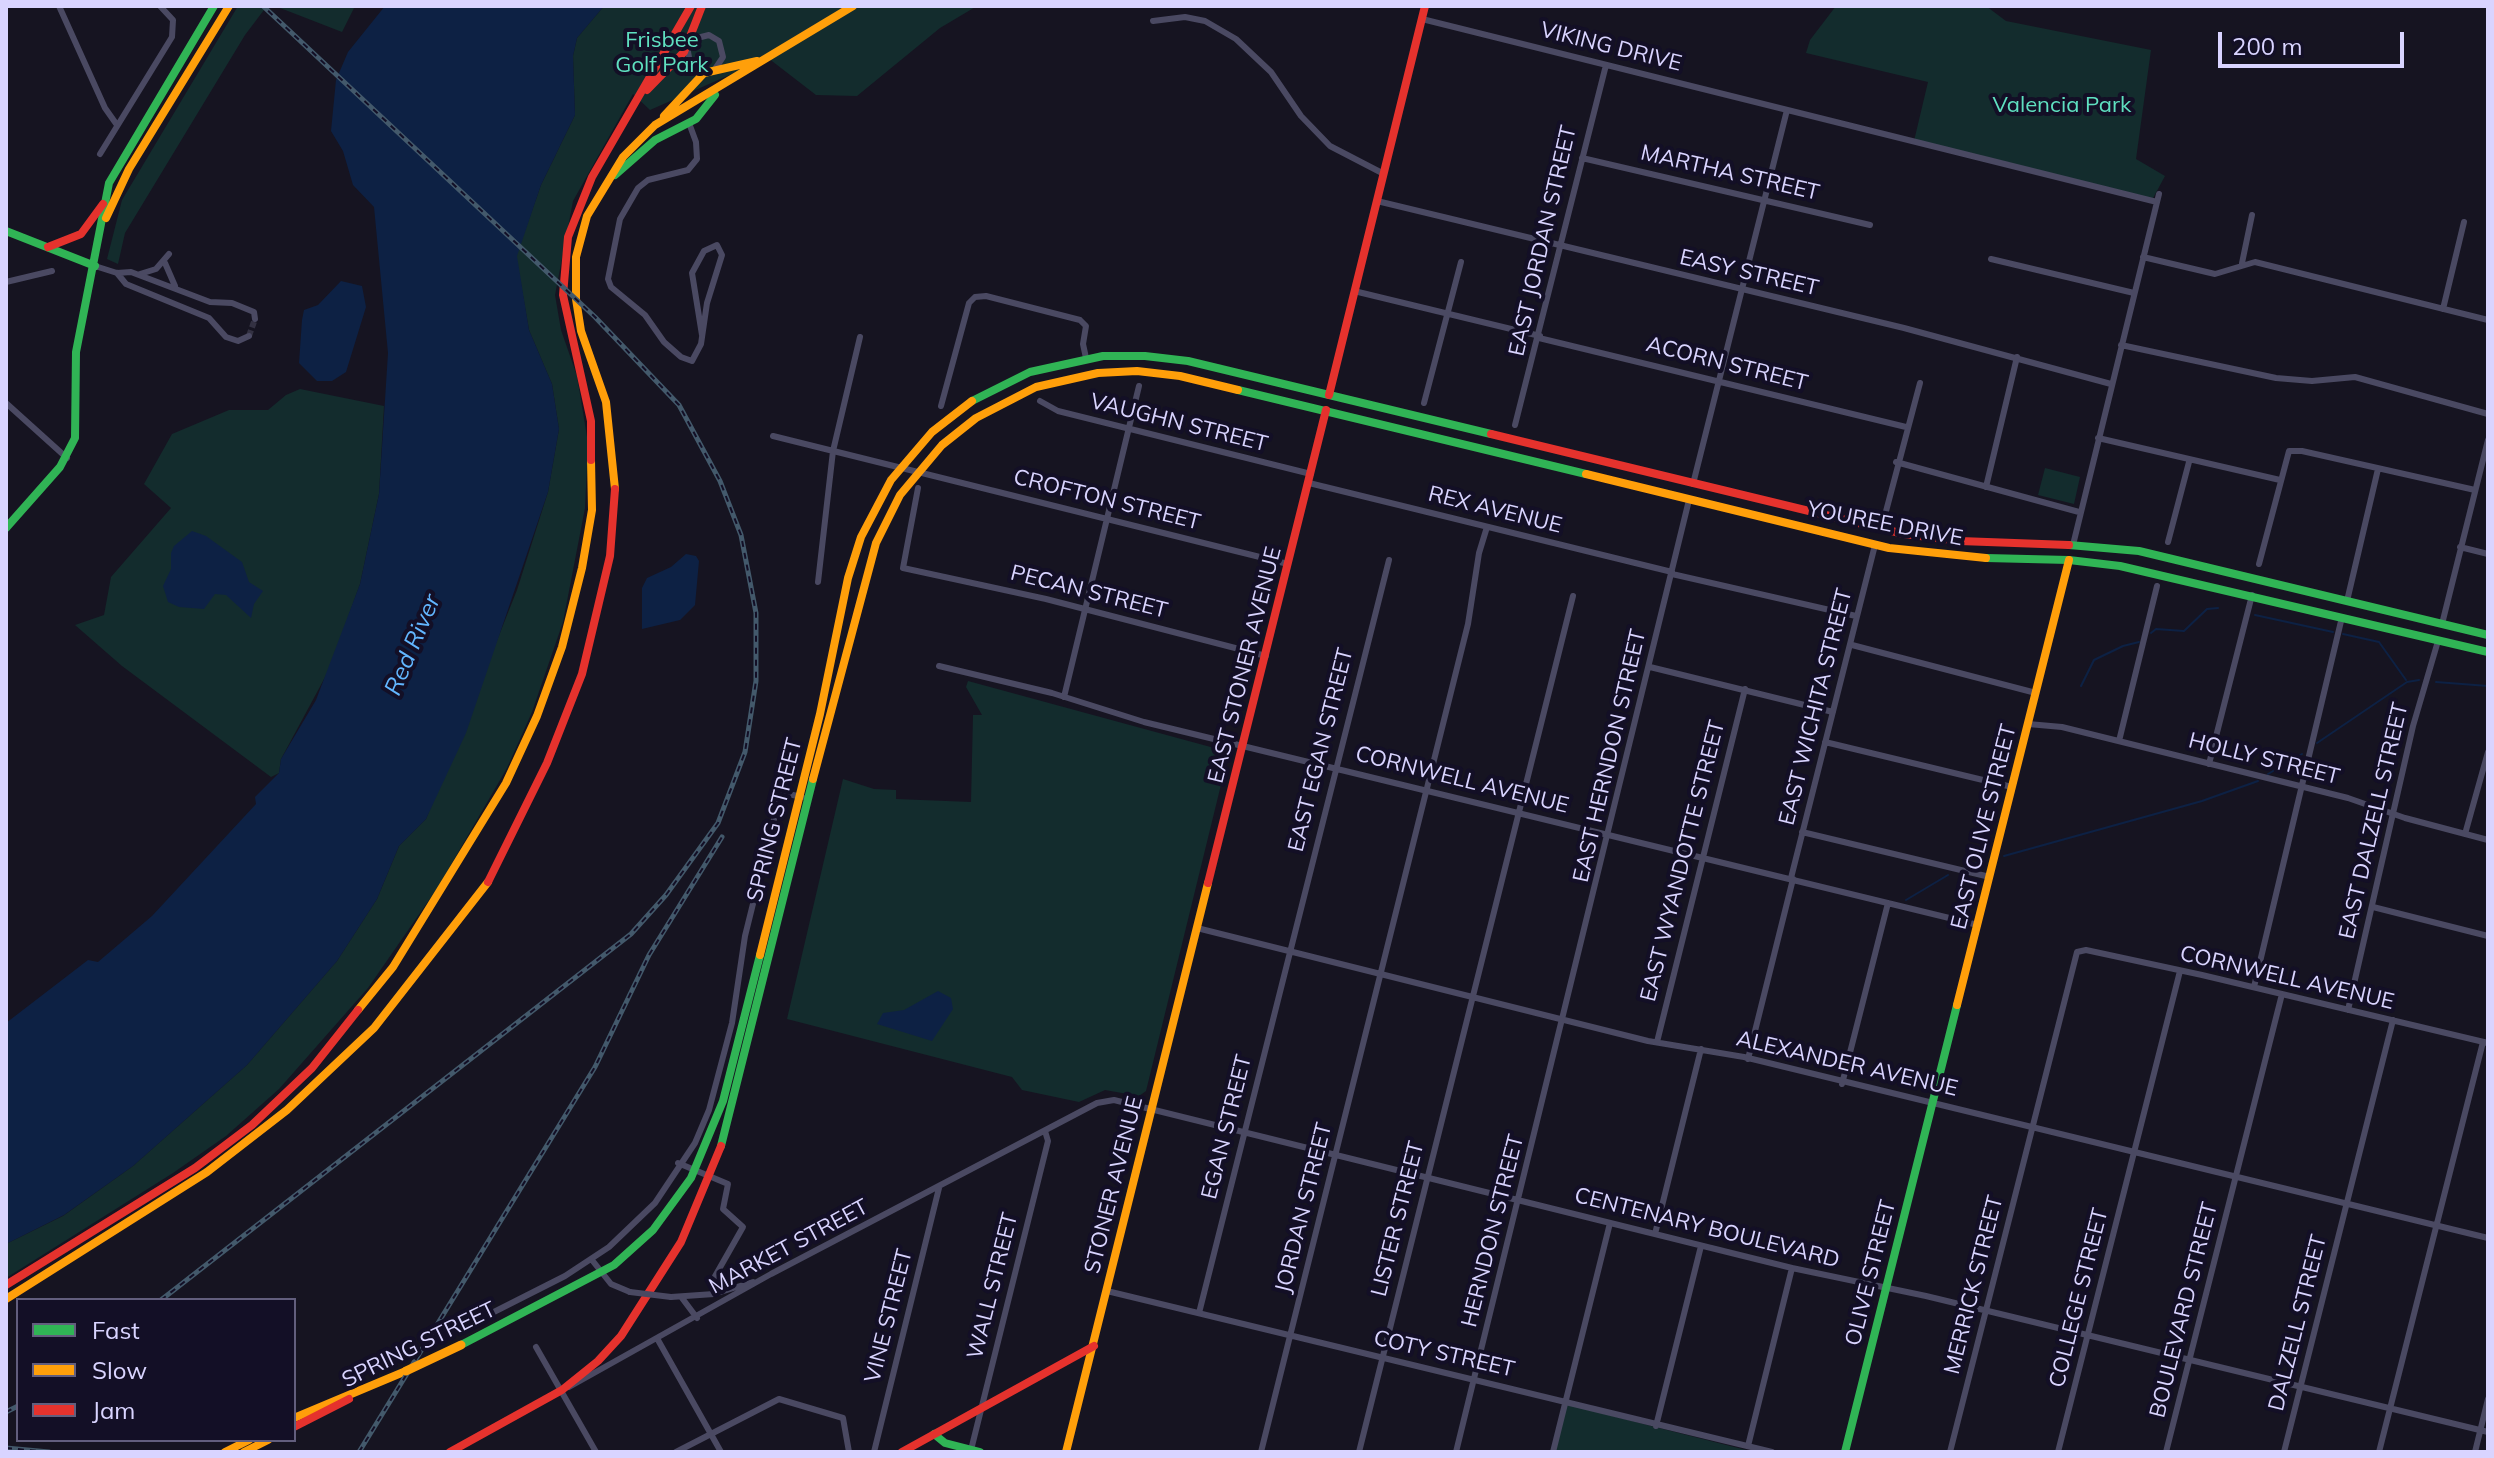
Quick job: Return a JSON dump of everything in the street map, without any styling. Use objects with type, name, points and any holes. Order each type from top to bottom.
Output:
[{"type":"main road","points":[[47,247],[77,237],[90,225],[104,203],[117,166],[214,6]]},
{"type":"main road","points":[[6,528],[67,458],[77,428],[76,352],[105,218],[129,169],[229,6]]},
{"type":"main road","points":[[6,1285],[195,1168],[252,1125],[312,1068],[349,1026],[399,957],[506,783],[537,716],[558,659],[588,539],[594,491],[593,441],[583,378],[565,316],[564,260],[575,212],[691,6]]},
{"type":"main road","points":[[617,133],[652,84],[689,44],[702,6]]},
{"type":"main road","points":[[655,125],[723,87],[853,6]]},
{"type":"main road","points":[[1329,395],[1425,6]]},
{"type":"main road","points":[[6,1299],[207,1172],[287,1110],[374,1028],[448,937],[499,864],[547,763],[582,674],[610,556],[615,486],[611,430],[606,402],[579,322],[575,281],[578,245],[592,204],[623,157],[696,78],[711,70],[768,58]]},
{"type":"main road","points":[[592,204],[636,153],[689,123],[723,87]]},
{"type":"main road","points":[[104,203],[105,218]]},
{"type":"main road","points":[[6,231],[95,266]]},
{"type":"main road","name":"SPRING STREET","points":[[562,1390],[598,1361],[621,1336],[681,1242],[711,1180],[804,797],[851,564],[873,509],[900,468],[932,432],[976,398],[1030,372],[1086,358],[1163,357],[1329,395]]},
{"type":"main road","name":"SPRING STREET","points":[[296,1426],[602,1272],[653,1230],[694,1173],[723,1101],[871,556],[887,517],[917,472],[959,431],[995,406],[1036,387],[1098,373],[1137,371],[1180,376],[1326,410]]},
{"type":"main road","name":"EAST STONER AVENUE","points":[[1197,928],[1329,395]]},
{"type":"main road","name":"YOUREE DRIVE","points":[[1329,395],[1921,536],[2073,545],[2170,558],[2488,635]]},
{"type":"main road","name":"YOUREE DRIVE","points":[[1326,410],[1875,545],[1959,558],[2069,560],[2148,571],[2488,652]]},
{"type":"main road","points":[[1689,500],[1693,484]]},
{"type":"main road","name":"EAST OLIVE STREET","points":[[1933,1103],[2073,545]]},
{"type":"main road","points":[[2438,641],[2442,624]]},
{"type":"main road","name":"STONER AVENUE","points":[[1066,1452],[1197,928]]},
{"type":"main road","name":"OLIVE STREET","points":[[1845,1452],[1933,1103]]},
{"type":"main road","points":[[902,1452],[1094,1346]]},
{"type":"main road","points":[[296,1417],[406,1371]]},
{"type":"main road","name":"MARKET STREET","points":[[450,1452],[562,1390]]},
{"type":"main road","points":[[934,1434],[945,1443],[976,1451]]},
{"type":"main road","points":[[225,1452],[245,1442]]},
{"type":"main road","points":[[244,1452],[264,1442]]},
{"type":"street","points":[[59,6],[103,104],[117,125]]},
{"type":"street","points":[[100,154],[174,33],[171,16],[160,6]]},
{"type":"street","points":[[1153,21],[1185,17],[1205,21],[1236,39],[1271,72],[1301,116],[1330,146],[1384,174]]},
{"type":"street","name":"VIKING DRIVE","points":[[1422,19],[1969,155],[2158,198],[2143,257]]},
{"type":"street","points":[[703,35],[719,41],[723,57],[711,70],[690,63],[689,44],[703,35]]},
{"type":"street","name":"EAST JORDAN STREET","points":[[1515,425],[1540,337],[1606,65]]},
{"type":"street","points":[[1693,484],[1789,110]]},
{"type":"street","points":[[689,123],[696,142],[697,159],[688,170],[648,180],[638,188],[620,219],[608,279],[611,287],[645,315],[664,342],[681,357],[692,361],[696,358],[702,335],[707,303],[722,255],[717,245],[704,251],[692,273],[702,335]]},
{"type":"street","name":"MARTHA STREET","points":[[1582,158],[1870,225]]},
{"type":"street","name":"EASY STREET","points":[[1377,201],[2017,357],[2111,384]]},
{"type":"street","points":[[2242,263],[2252,215]]},
{"type":"street","points":[[2443,309],[2464,222]]},
{"type":"street","points":[[95,266],[117,273],[137,274],[156,269],[169,254]]},
{"type":"street","points":[[2073,545],[2143,257],[2215,274],[2242,263],[2255,262],[2488,320]]},
{"type":"street","points":[[1991,259],[2134,293]]},
{"type":"street","points":[[1424,403],[1461,262]]},
{"type":"street","points":[[165,263],[168,277],[177,289]]},
{"type":"street","points":[[6,282],[52,271]]},
{"type":"street","points":[[117,273],[126,284],[209,318],[226,337],[238,341],[249,336]]},
{"type":"street","points":[[137,274],[208,301],[232,303],[252,311],[255,319]]},
{"type":"street","name":"ACORN STREET","points":[[1354,291],[1906,427]]},
{"type":"street","points":[[941,406],[969,303],[975,297],[986,296],[1080,320],[1086,326],[1083,344],[1086,358]]},
{"type":"street","points":[[818,582],[833,451],[860,337]]},
{"type":"street","points":[[2121,345],[2276,378],[2312,381],[2355,377],[2488,414]]},
{"type":"street","points":[[1986,487],[2017,357]]},
{"type":"street","points":[[1885,515],[1896,462],[1920,383]]},
{"type":"street","points":[[1064,697],[1139,386]]},
{"type":"street","name":"VAUGHN STREET","points":[[1040,401],[1058,411],[1310,478]]},
{"type":"street","points":[[6,403],[67,458]]},
{"type":"street","points":[[773,436],[900,468]]},
{"type":"street","points":[[2098,438],[2189,462],[2280,480]]},
{"type":"street","points":[[2442,624],[2488,440]]},
{"type":"street","points":[[2259,564],[2289,451],[2475,490]]},
{"type":"street","points":[[1896,462],[2079,512]]},
{"type":"street","points":[[2168,542],[2189,462]]},
{"type":"street","name":"CROFTON STREET","points":[[900,468],[1288,564]]},
{"type":"street","points":[[2347,601],[2378,469]]},
{"type":"street","name":"REX AVENUE","points":[[1310,478],[1487,527],[1856,616]]},
{"type":"street","name":"PECAN STREET","points":[[918,488],[903,568],[1085,609],[1266,656]]},
{"type":"street","name":"EAST HERNDON STREET","points":[[1564,1019],[1689,500]]},
{"type":"street","points":[[1381,973],[1468,624],[1479,553],[1487,527]]},
{"type":"street","name":"EAST WICHITA STREET","points":[[1748,1059],[1875,545]]},
{"type":"street","points":[[2460,547],[2488,554]]},
{"type":"street","name":"EAST EGAN STREET","points":[[1289,950],[1389,560]]},
{"type":"street","points":[[2119,741],[2157,586]]},
{"type":"street","points":[[2209,764],[2252,595]]},
{"type":"street","name":"LISTER STREET","points":[[1359,1452],[1573,596]]},
{"type":"street","points":[[2254,987],[2342,617]]},
{"type":"street","name":"EAST DALZELL STREET","points":[[2348,1010],[2393,813],[2438,641]]},
{"type":"street","points":[[1852,645],[2036,693]]},
{"type":"street","name":"CORNWELL AVENUE","points":[[939,666],[1064,697],[1144,722],[1978,925]]},
{"type":"street","points":[[1650,667],[1833,712]]},
{"type":"street","name":"EAST WYANDOTTE STREET","points":[[1657,1042],[1745,689]]},
{"type":"street","name":"HOLLY STREET","points":[[2028,724],[2062,727],[2301,786],[2488,840]]},
{"type":"street","points":[[1825,742],[2012,787]]},
{"type":"street","points":[[2465,834],[2488,752]]},
{"type":"street","points":[[484,1317],[592,1260],[655,1203],[678,1163],[695,1143],[709,1110],[732,1023],[745,936],[779,799],[784,793],[804,797]]},
{"type":"street","points":[[1802,832],[1990,877]]},
{"type":"street","points":[[1842,1084],[1888,903]]},
{"type":"street","points":[[2373,907],[2488,936]]},
{"type":"street","name":"ALEXANDER AVENUE","points":[[1197,928],[1657,1042],[1748,1059],[2488,1238]]},
{"type":"street","name":"EGAN STREET","points":[[1199,1313],[1289,950]]},
{"type":"street","name":"CORNWELL AVENUE","points":[[2077,952],[2086,950],[2254,987],[2485,1042]]},
{"type":"street","name":"MERRICK STREET","points":[[1950,1452],[2077,952]]},
{"type":"street","name":"COLLEGE STREET","points":[[2058,1452],[2180,971]]},
{"type":"street","name":"JORDAN STREET","points":[[1261,1452],[1381,973]]},
{"type":"street","name":"BOULEVARD STREET","points":[[2166,1452],[2282,994]]},
{"type":"street","name":"HERNDON STREET","points":[[1456,1452],[1564,1019]]},
{"type":"street","points":[[2347,1203],[2393,1020]]},
{"type":"street","points":[[2379,1452],[2485,1042]]},
{"type":"street","points":[[1655,1234],[1701,1049]]},
{"type":"street","name":"MARKET STREET","points":[[562,1390],[658,1340],[771,1274],[1102,1101],[1119,1101],[1152,1109]]},
{"type":"street","name":"CENTENARY BOULEVARD","points":[[1152,1109],[1792,1268],[2088,1335],[2484,1431]]},
{"type":"street","name":"WALL STREET","points":[[976,1451],[982,1408],[1048,1141],[1045,1131]]},
{"type":"street","points":[[678,1163],[694,1173],[728,1184],[723,1209],[743,1229],[714,1278],[714,1294]]},
{"type":"street","name":"VINE STREET","points":[[874,1452],[939,1188]]},
{"type":"street","name":"DALZELL STREET","points":[[2284,1452],[2347,1203]]},
{"type":"street","points":[[1553,1452],[1610,1223]]},
{"type":"street","points":[[1656,1426],[1701,1246]]},
{"type":"street","points":[[592,1260],[615,1287],[630,1292],[675,1297],[714,1294],[771,1274]]},
{"type":"street","points":[[1748,1446],[1792,1268]]},
{"type":"street","name":"COTY STREET","points":[[1107,1291],[1772,1452]]},
{"type":"street","points":[[675,1297],[688,1302],[697,1318]]},
{"type":"street","points":[[658,1340],[721,1452]]},
{"type":"street","points":[[536,1347],[596,1452]]},
{"type":"street","points":[[676,1452],[779,1399],[843,1418],[849,1452]]},
{"type":"street","points":[[2475,1452],[2484,1431],[2488,1399]]},
{"type":"street","points":[[469,1442],[474,1452]]},
{"type":"green space","points":[[238,6],[267,6],[245,35],[125,233],[118,264],[107,259],[122,200]]},
{"type":"green space","points":[[275,6],[355,6],[342,32]]},
{"type":"green space","name":"Frisbee Golf Park","points":[[604,6],[846,6],[734,73],[650,110],[633,94],[573,201],[555,295],[561,330],[577,376],[588,443],[585,508],[563,622],[532,712],[507,768],[438,887],[368,988],[279,1089],[226,1136],[173,1173],[6,1278],[6,1244],[63,1216],[133,1166],[247,1065],[337,961],[377,899],[399,846],[426,819],[517,590],[548,492],[559,429],[552,384],[529,330],[516,256],[541,185],[575,115],[573,56],[577,38]]},
{"type":"green space","points":[[857,6],[977,6],[940,28],[857,96],[816,95],[768,58]]},
{"type":"green space","name":"Valencia Park","points":[[1836,6],[1986,6],[2006,21],[2151,50],[2136,159],[2165,176],[2152,200],[1914,141],[1928,82],[1806,53],[1810,40]]},
{"type":"green space","points":[[300,389],[384,406],[379,494],[360,584],[330,668],[281,759],[279,773],[271,777],[122,666],[75,625],[104,615],[111,577],[171,508],[144,484],[172,434],[229,410],[268,410],[286,395]]},
{"type":"green space","points":[[2045,468],[2080,477],[2074,504],[2038,495]]},
{"type":"green space","points":[[968,681],[1229,752],[1146,1091],[1139,1096],[1105,1090],[1079,1102],[1022,1090],[1012,1077],[787,1019],[843,779],[874,789],[896,790],[896,799],[971,802],[973,715],[982,715],[966,687]]},
{"type":"green space","points":[[1566,1404],[1659,1428],[1754,1452],[1554,1452]]},
{"type":"water","name":"Red River","points":[[385,6],[604,6],[577,38],[573,56],[575,115],[541,185],[517,256],[529,330],[552,384],[559,429],[548,492],[466,733],[426,819],[399,846],[377,899],[337,961],[247,1065],[133,1166],[64,1215],[6,1244],[6,1023],[88,960],[98,962],[152,916],[256,804],[255,797],[279,773],[281,759],[316,700],[360,584],[379,494],[388,353],[374,207],[353,185],[343,151],[331,131],[336,80],[348,52]]},
{"type":"water","points":[[341,281],[362,286],[366,307],[346,372],[332,381],[317,381],[299,363],[304,310],[318,305]]},
{"type":"water","points":[[192,531],[206,536],[242,562],[249,582],[263,591],[254,604],[251,618],[226,595],[215,594],[204,609],[179,607],[168,602],[163,586],[171,569],[171,553],[174,546]]},
{"type":"water","points":[[686,554],[696,556],[699,561],[695,605],[680,620],[642,629],[642,588],[647,578],[671,567]]},
{"type":"water","points":[[938,991],[951,998],[953,1009],[932,1041],[877,1024],[883,1013],[904,1010]]},
{"type":"waterway","points":[[2151,633],[2156,629],[2184,631],[2207,609],[2218,608]]},
{"type":"waterway","points":[[2255,615],[2333,632]]},
{"type":"waterway","points":[[2343,634],[2379,642],[2406,680]]},
{"type":"waterway","points":[[2081,686],[2094,660],[2139,642]]},
{"type":"waterway","points":[[2317,743],[2407,682],[2419,680]]},
{"type":"waterway","points":[[2436,682],[2488,686]]},
{"type":"waterway","points":[[2268,774],[2302,754]]},
{"type":"waterway","points":[[2004,856],[2202,801],[2258,781]]},
{"type":"waterway","points":[[1973,865],[1984,859]]},
{"type":"waterway","points":[[1906,900],[1948,875]]},
{"type":"tunnel","points":[[249,336],[255,319]]},
{"type":"railway","points":[[164,1298],[631,934],[666,895],[718,823],[745,752],[756,681],[756,613],[741,535],[720,481],[679,405],[595,317],[263,6]]},
{"type":"railway","points":[[359,1452],[595,1067],[649,955],[722,837]]},
{"type":"railway","points":[[6,1412],[16,1407]]},
{"type":"railway","points":[[6,1448],[49,1452]]},
{"type":"traffic: fast","points":[[6,528],[60,467],[75,438],[76,352],[109,183],[214,6]]},
{"type":"traffic: fast","points":[[615,175],[655,140],[696,119],[715,95]]},
{"type":"traffic: fast","points":[[6,231],[95,266]]},
{"type":"traffic: fast","points":[[972,401],[1030,372],[1103,356],[1145,356],[1188,361],[1491,434]]},
{"type":"traffic: fast","points":[[1238,390],[1586,474]]},
{"type":"traffic: fast","points":[[2069,545],[2139,551],[2488,635]]},
{"type":"traffic: fast","points":[[1986,558],[2069,560],[2120,566],[2488,652]]},
{"type":"traffic: fast","points":[[721,1146],[813,779]]},
{"type":"traffic: fast","points":[[461,1345],[614,1265],[653,1230],[691,1178],[723,1101],[760,955]]},
{"type":"traffic: fast","points":[[1845,1452],[1957,1005]]},
{"type":"traffic: fast","points":[[934,1434],[945,1443],[980,1452]]},
{"type":"traffic: slow","points":[[106,218],[129,169],[229,6]]},
{"type":"traffic: slow","points":[[615,489],[606,402],[581,331],[576,299],[576,257],[587,216],[623,157],[655,125],[853,6]]},
{"type":"traffic: slow","points":[[664,116],[704,73],[757,61]]},
{"type":"traffic: slow","points":[[813,779],[876,543],[900,495],[942,445],[976,418],[1036,387],[1098,373],[1137,371],[1180,376],[1238,390]]},
{"type":"traffic: slow","points":[[760,955],[820,714],[848,578],[861,537],[891,480],[932,432],[972,401]]},
{"type":"traffic: slow","points":[[358,1010],[393,967],[506,783],[537,716],[562,647],[582,568],[592,510],[591,460]]},
{"type":"traffic: slow","points":[[1586,474],[1889,548],[1986,558]]},
{"type":"traffic: slow","points":[[1957,1005],[2069,560]]},
{"type":"traffic: slow","points":[[6,1299],[207,1172],[287,1110],[374,1028],[488,882]]},
{"type":"traffic: slow","points":[[1066,1452],[1208,883]]},
{"type":"traffic: slow","points":[[406,1371],[461,1345]]},
{"type":"traffic: slow","points":[[296,1417],[406,1371]]},
{"type":"traffic: slow","points":[[225,1452],[245,1442]]},
{"type":"traffic: slow","points":[[244,1452],[264,1442]]},
{"type":"traffic: jam","points":[[591,460],[591,421],[563,295],[568,237],[592,177],[691,6]]},
{"type":"traffic: jam","points":[[647,90],[684,52],[702,6]]},
{"type":"traffic: jam","points":[[1329,395],[1425,6]]},
{"type":"traffic: jam","points":[[48,247],[81,234],[103,204]]},
{"type":"traffic: jam","points":[[1208,883],[1326,410]]},
{"type":"traffic: jam","points":[[1491,434],[1904,534],[1960,541],[2069,545]]},
{"type":"traffic: jam","points":[[488,882],[547,763],[582,674],[610,556],[615,489]]},
{"type":"traffic: jam","points":[[6,1285],[195,1168],[252,1125],[312,1068],[358,1010]]},
{"type":"traffic: jam","points":[[450,1452],[562,1390],[598,1361],[621,1336],[681,1242],[721,1146]]},
{"type":"traffic: jam","points":[[902,1452],[1094,1346]]},
{"type":"traffic: jam","points":[[296,1426],[349,1399]]}]
